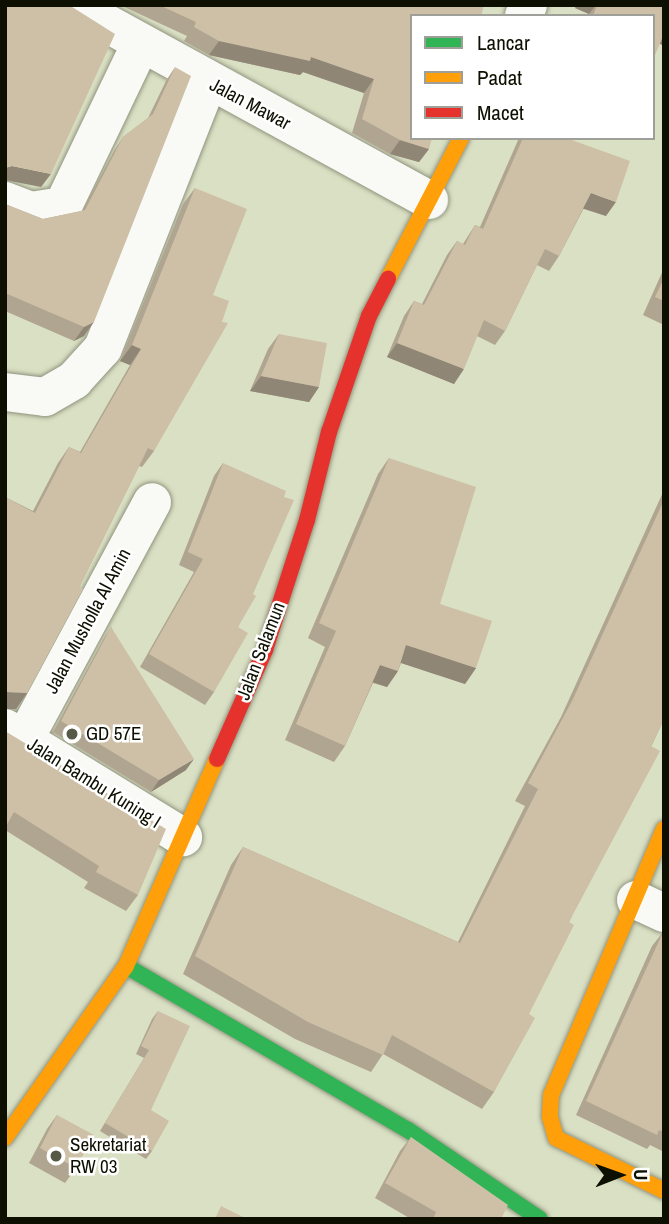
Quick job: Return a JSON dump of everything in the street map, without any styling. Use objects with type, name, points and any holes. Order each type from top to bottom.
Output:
[{"type":"street","name":"Jalan Mawar","points":[[73,5],[140,45],[429,200]]},
{"type":"street","points":[[5,201],[31,211],[62,206],[140,45]]},
{"type":"street","points":[[5,391],[46,397],[74,380],[103,348],[208,82]]},
{"type":"street","name":"Jalan Salamun","points":[[5,1138],[126,966],[265,650],[307,520],[329,432],[369,316],[460,140]]},
{"type":"street","name":"Jalan Musholla Al Amin","points":[[15,734],[152,502]]},
{"type":"street","name":"Jalan Bambu Kuning I","points":[[15,734],[183,837]]},
{"type":"street","points":[[664,830],[650,906],[551,1095],[550,1117],[556,1138],[664,1191]]},
{"type":"street","points":[[126,966],[408,1129],[524,1214]]},
{"type":"building","points":[[5,5],[69,5],[115,34],[51,174],[12,166],[5,168]]},
{"type":"building","points":[[159,5],[484,5],[482,14],[410,14],[410,140],[431,140],[429,149],[400,140],[362,119],[374,79],[311,57],[310,61],[219,41],[194,27],[196,22]]},
{"type":"building","points":[[597,5],[664,5],[664,34],[655,55],[655,14],[594,14]]},
{"type":"building","points":[[175,67],[191,76],[94,322],[84,327],[5,293],[5,204],[43,219],[85,210],[123,137],[153,114]]},
{"type":"building","points":[[522,140],[572,140],[630,161],[616,202],[591,193],[559,256],[545,249],[505,331],[484,320],[464,369],[397,343],[414,301],[424,305],[457,241],[465,245],[475,225],[483,229]]},
{"type":"building","points":[[195,188],[247,209],[213,295],[229,301],[222,322],[228,323],[154,451],[148,448],[80,586],[83,589],[27,693],[5,694],[5,497],[35,513],[69,447],[81,453],[141,349],[132,345]]},
{"type":"building","points":[[664,278],[664,301],[655,297]]},
{"type":"building","points":[[279,334],[327,343],[319,387],[261,376]]},
{"type":"building","points":[[389,458],[476,487],[440,604],[492,621],[476,668],[406,645],[398,671],[380,665],[345,746],[296,724],[336,631],[319,623]]},
{"type":"building","points":[[223,463],[286,491],[284,497],[294,500],[253,594],[256,596],[238,627],[248,633],[214,692],[149,654],[203,559],[188,552]]},
{"type":"building","points":[[664,500],[664,719],[651,746],[660,751],[569,922],[574,925],[529,1014],[535,1018],[494,1092],[392,1035],[383,1055],[308,1022],[195,956],[243,847],[460,943],[538,789],[528,783],[573,699]]},
{"type":"building","points":[[111,627],[194,759],[159,780],[61,721]]},
{"type":"building","points":[[5,731],[166,829],[138,895],[96,872],[99,866],[14,812],[5,828]]},
{"type":"building","points":[[663,932],[664,1132],[659,1130],[657,1135],[586,1101]]},
{"type":"building","points":[[158,1011],[190,1026],[151,1110],[169,1121],[152,1151],[105,1123],[149,1050],[141,1046]]},
{"type":"building","points":[[57,1115],[94,1135],[76,1168],[40,1148]]},
{"type":"building","points":[[411,1137],[508,1205],[501,1219],[433,1219],[436,1212],[385,1183]]},
{"type":"building","points":[[221,1206],[247,1219],[215,1219]]},
{"type":"traffic: fast","points":[[126,966],[408,1130],[540,1219]]},
{"type":"traffic: slow","points":[[388,279],[460,140]]},
{"type":"traffic: slow","points":[[5,1138],[126,966],[217,759]]},
{"type":"traffic: slow","points":[[664,829],[551,1095],[550,1117],[556,1138],[664,1191]]},
{"type":"traffic: jam","points":[[217,759],[265,650],[307,520],[329,432],[369,316],[388,279]]},
{"type":"place","name":"GD 57E","points":[[72,734]]},
{"type":"place","name":"Sekretariat RW 03","points":[[56,1156]]}]
